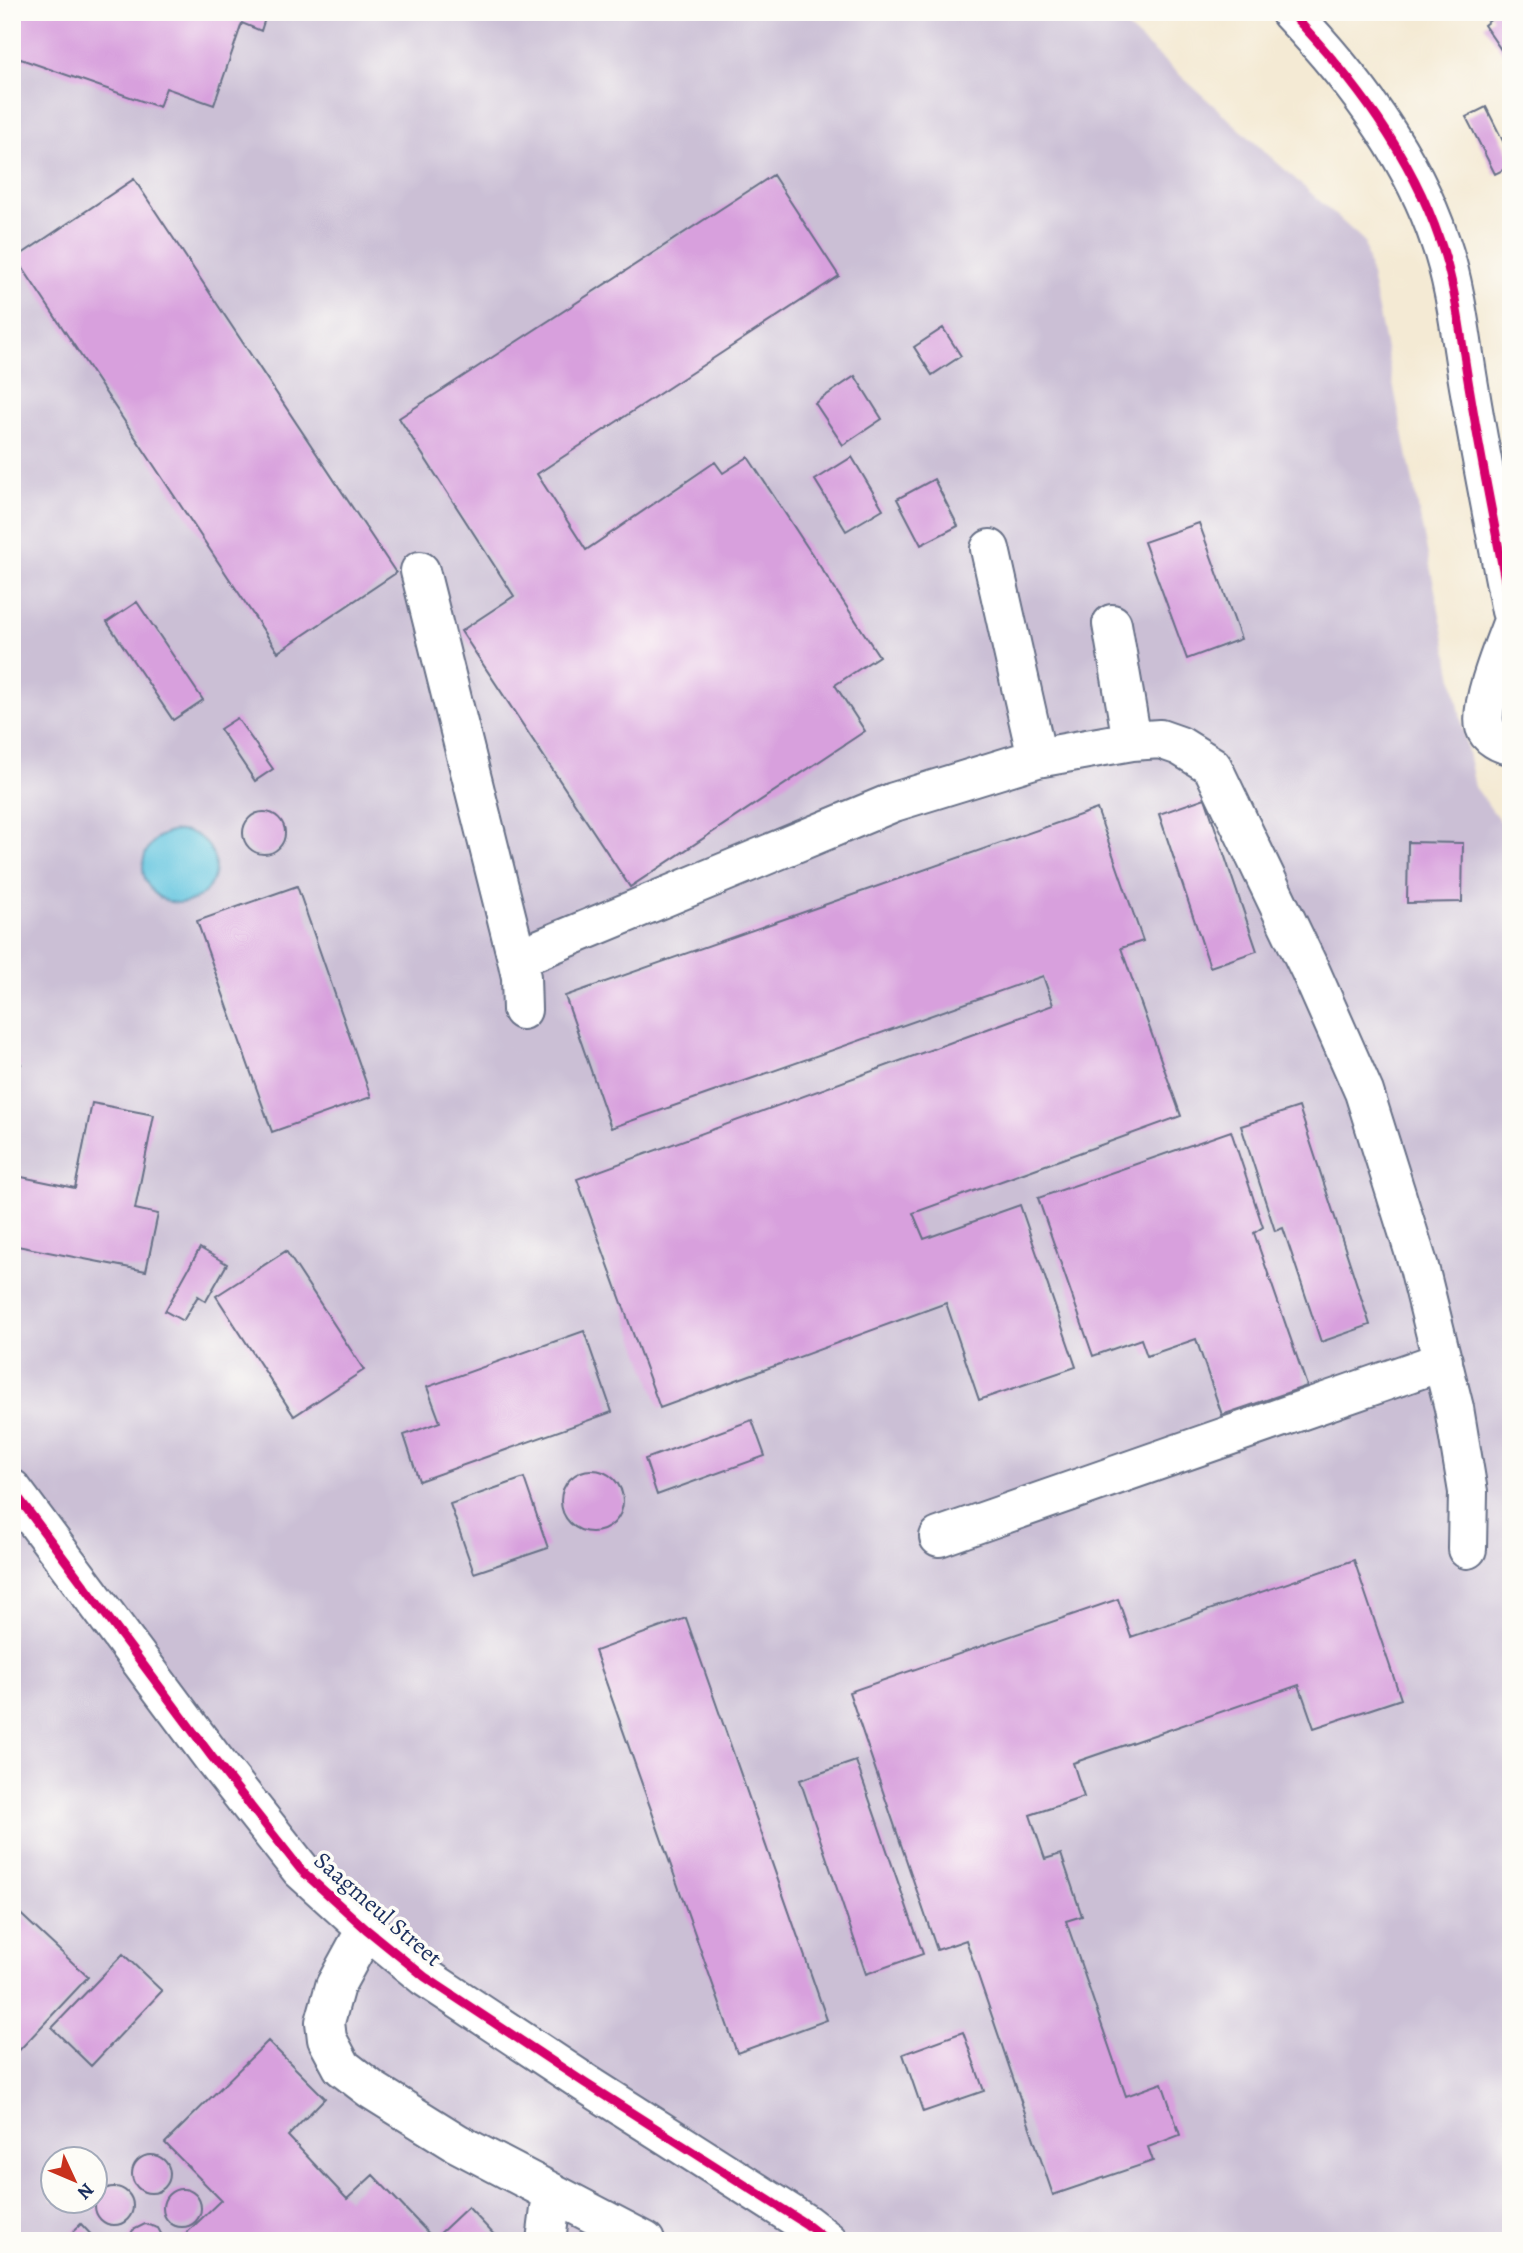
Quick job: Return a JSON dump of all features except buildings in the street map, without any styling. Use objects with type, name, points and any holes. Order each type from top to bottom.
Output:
[{"type":"street","points":[[1290,12],[1361,96],[1401,152],[1441,242],[1511,611]]},
{"type":"street","points":[[990,549],[1037,758]]},
{"type":"street","points":[[420,571],[517,959],[521,977],[522,1010]]},
{"type":"street","points":[[1112,624],[1132,741]]},
{"type":"street","points":[[1511,626],[1490,683],[1485,729],[1494,739],[1511,745]]},
{"type":"street","points":[[517,959],[894,802],[1037,758],[1132,741],[1160,739],[1180,746],[1212,766],[1310,970],[1364,1093],[1419,1267],[1454,1408],[1468,1492],[1467,1549]]},
{"type":"street","points":[[939,1537],[1443,1361]]},
{"type":"street","name":"Saagmeul Street","points":[[12,1489],[300,1870],[425,1977],[806,2224],[828,2241]]},
{"type":"street","points":[[366,1929],[335,1986],[325,2022],[327,2039],[342,2067],[372,2090],[457,2143],[645,2241]]},
{"type":"street","points":[[545,2241],[552,2193]]},
{"type":"shaded area","points":[[12,12],[1110,12],[1364,241],[1475,787],[1511,836],[1511,2241],[12,2241]]},
{"type":"water","points":[[179,831],[199,837],[209,847],[215,867],[209,887],[199,897],[179,903],[159,897],[149,887],[143,867],[149,847],[159,837]]},
{"type":"cycle path","points":[[1290,12],[1336,63],[1378,119],[1413,178],[1440,241],[1455,297],[1511,611]]},
{"type":"cycle path","points":[[12,1489],[212,1757],[301,1870],[366,1929],[425,1977],[806,2224],[828,2241]]}]
